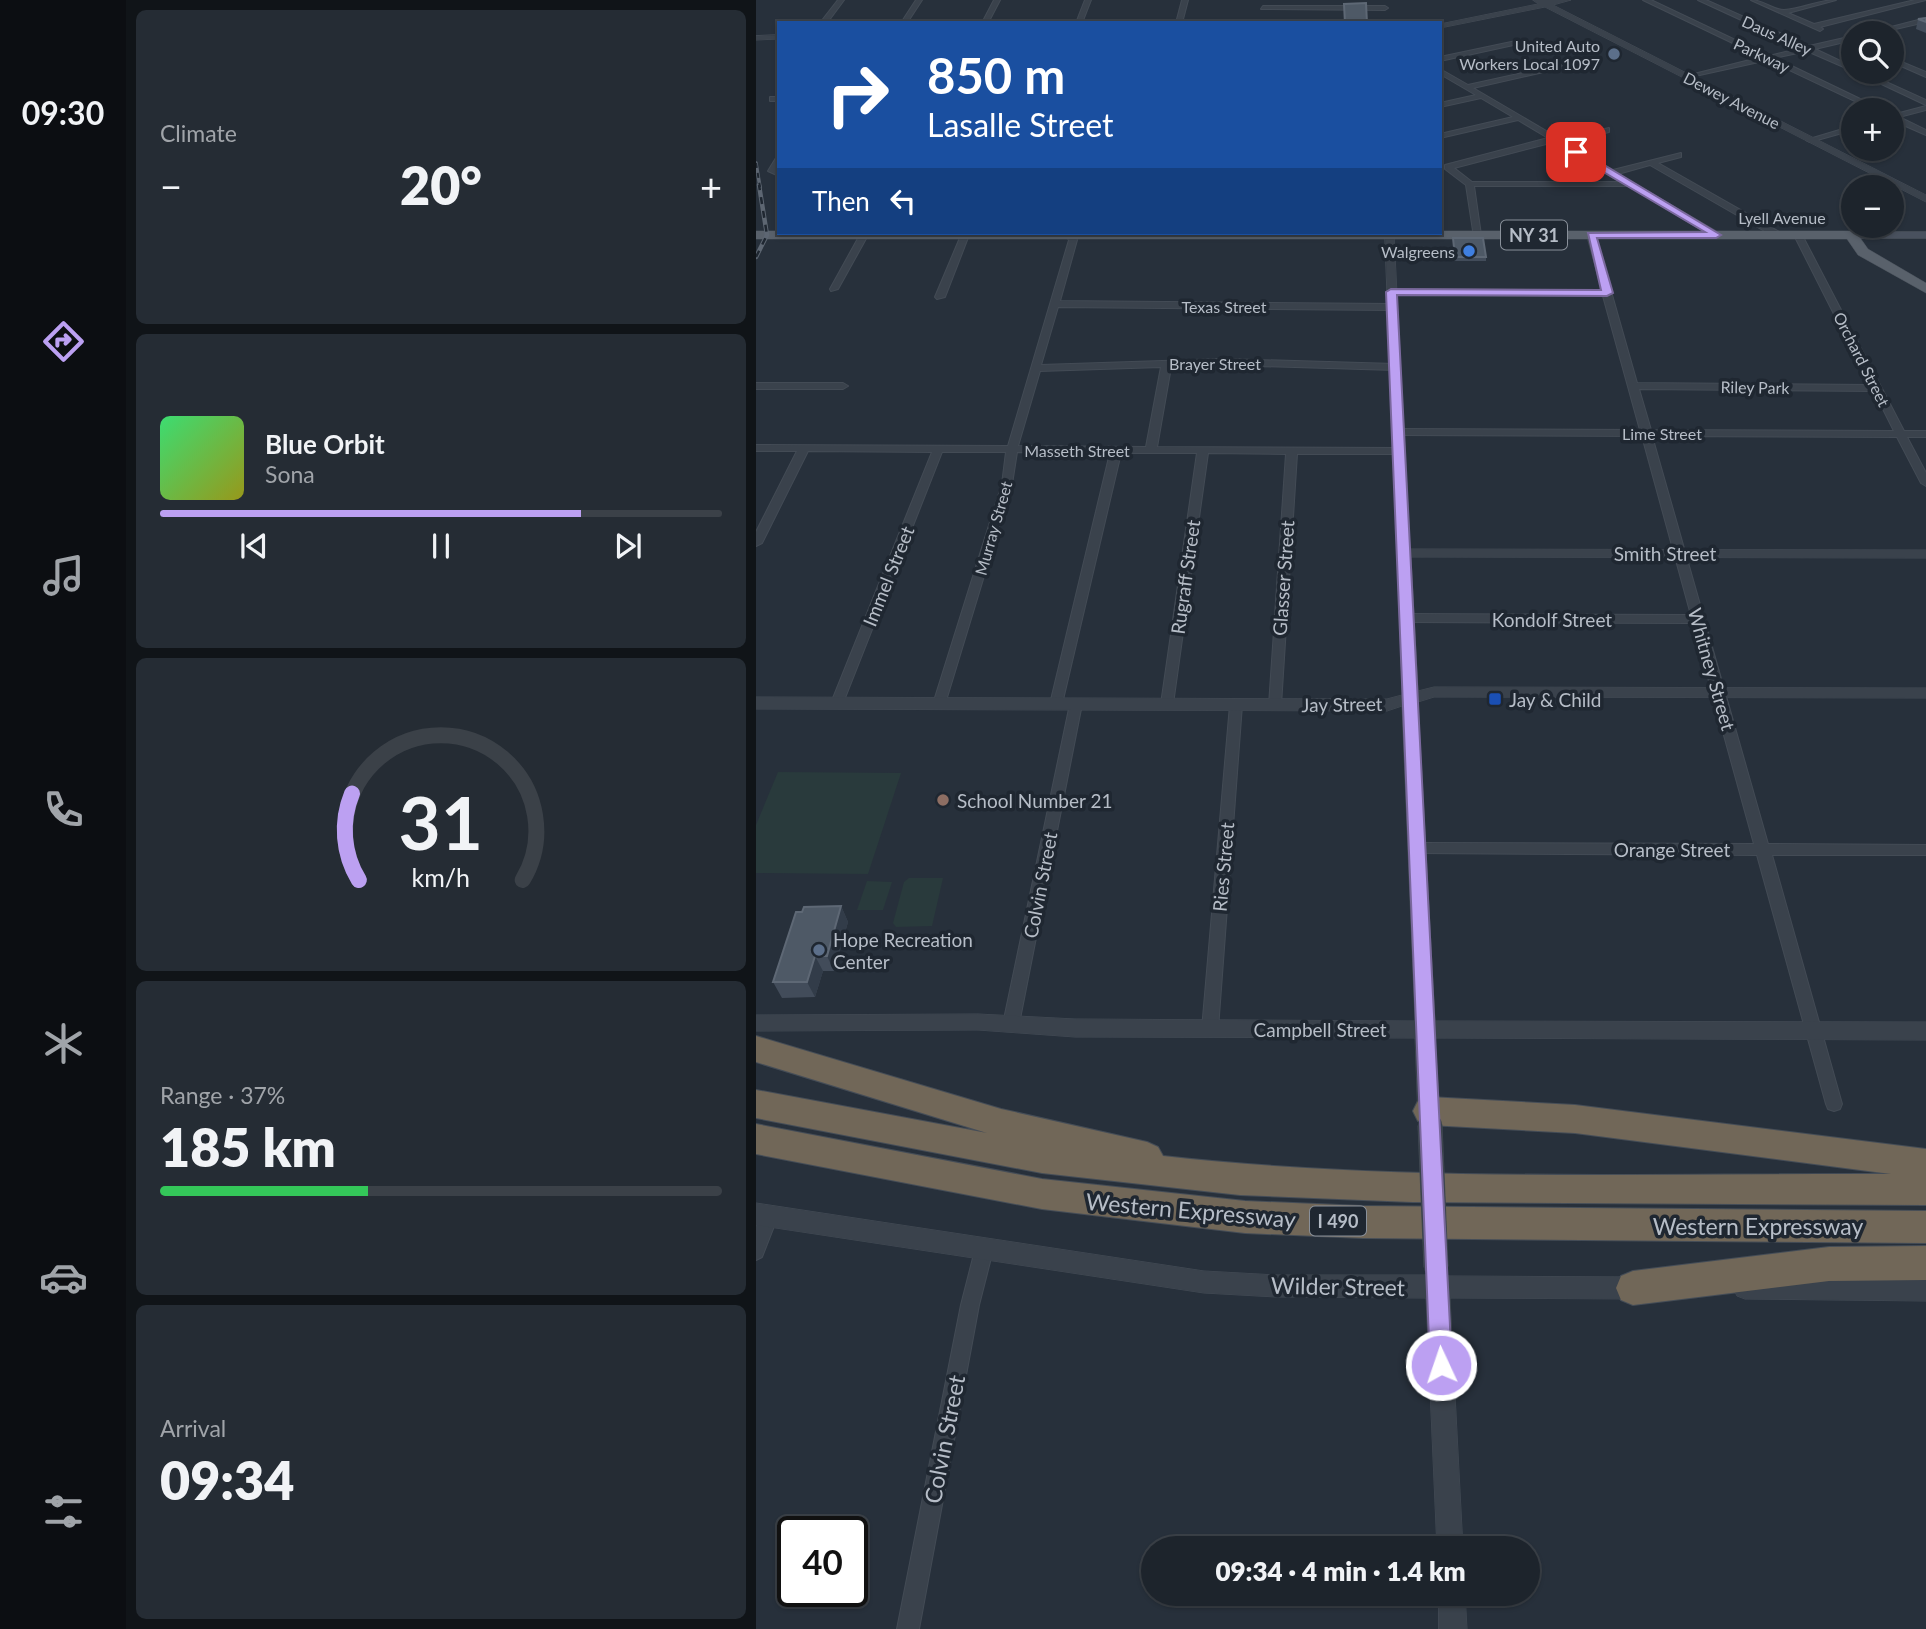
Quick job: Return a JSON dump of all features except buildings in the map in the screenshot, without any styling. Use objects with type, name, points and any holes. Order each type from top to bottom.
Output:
[{"type":"highway","points":[[756,1049],[1014,1127],[1174,1162],[1297,1184]]},
{"type":"highway","name":"Western Expressway","points":[[756,1104],[1055,1160],[1154,1173],[1297,1184],[1926,1189]]},
{"type":"highway","points":[[1429,1118],[1582,1120],[1926,1164]]},
{"type":"highway","name":"Western Expressway","points":[[756,1139],[1042,1194],[1225,1215],[1363,1222],[1926,1227]]},
{"type":"highway","points":[[1633,1288],[1829,1264],[1926,1263]]},
{"type":"main road","name":"Lyell Avenue","points":[[756,234],[777,234]]},
{"type":"main road","name":"Lyell Avenue","points":[[1389,235],[1841,235]]},
{"type":"main road","name":"NY 31","points":[[1826,235],[1926,289]]},
{"type":"main road","name":"Lyell Avenue","points":[[1904,235],[1926,235]]},
{"type":"main road","name":"NY 31","points":[[1853,238],[1871,258]]},
{"type":"street","points":[[825,21],[841,0]]},
{"type":"street","points":[[905,21],[919,0]]},
{"type":"street","points":[[986,21],[997,0]]},
{"type":"street","points":[[1080,21],[1088,0]]},
{"type":"street","points":[[1180,21],[1185,0]]},
{"type":"street","points":[[1261,21],[1264,4],[1385,12],[1385,0]]},
{"type":"street","points":[[1442,26],[1541,2],[1567,0]]},
{"type":"street","name":"Parkway","points":[[1646,0],[1853,98]]},
{"type":"street","name":"Daus Alley","points":[[1701,0],[1841,64]]},
{"type":"street","points":[[1754,0],[1841,35]]},
{"type":"street","points":[[1766,13],[1833,0]]},
{"type":"street","points":[[1814,26],[1923,0]]},
{"type":"street","name":"Dewey Avenue","points":[[1541,2],[1926,199]]},
{"type":"street","points":[[1742,19],[1754,16]]},
{"type":"street","points":[[1904,25],[1926,20]]},
{"type":"street","points":[[756,38],[777,37]]},
{"type":"street","points":[[1688,77],[1841,40]]},
{"type":"street","points":[[1442,59],[1516,43]]},
{"type":"street","points":[[1906,66],[1918,63]]},
{"type":"street","points":[[1467,87],[1568,65]]},
{"type":"street","points":[[1906,66],[1926,75]]},
{"type":"street","points":[[1442,72],[1716,235]]},
{"type":"street","points":[[1885,84],[1926,103]]},
{"type":"street","points":[[1442,105],[1482,96]]},
{"type":"street","points":[[1904,114],[1926,108]]},
{"type":"street","points":[[1442,136],[1519,118]]},
{"type":"street","points":[[1904,123],[1926,133]]},
{"type":"street","points":[[1606,130],[1448,167],[1469,184],[1630,184]]},
{"type":"street","points":[[1810,140],[1841,131]]},
{"type":"street","points":[[1611,173],[1678,155]]},
{"type":"street","points":[[1651,162],[1778,235]]},
{"type":"street","points":[[1469,184],[1477,235]]},
{"type":"street","name":"Orchard Street","points":[[1798,234],[1926,483]]},
{"type":"street","points":[[834,289],[857,235]]},
{"type":"street","points":[[940,297],[970,235]]},
{"type":"street","name":"Murray Street","points":[[939,704],[1007,484],[1012,449],[1073,240],[1069,235]]},
{"type":"street","points":[[1389,235],[1449,1536]]},
{"type":"street","name":"Whitney Street","points":[[1591,235],[1834,1104]]},
{"type":"street","points":[[1391,292],[1607,293]]},
{"type":"street","name":"Texas Street","points":[[1055,304],[1392,307]]},
{"type":"street","points":[[1151,450],[1167,363]]},
{"type":"street","name":"Brayer Street","points":[[1034,368],[1167,363],[1395,367]]},
{"type":"street","points":[[756,386],[843,386]]},
{"type":"street","name":"Riley Park","points":[[1633,386],[1877,388]]},
{"type":"street","name":"Lime Street","points":[[1398,432],[1926,433]]},
{"type":"street","name":"Masseth Street","points":[[756,448],[1399,451]]},
{"type":"street","points":[[756,543],[804,448]]},
{"type":"street","name":"Immel Street","points":[[837,703],[938,449]]},
{"type":"street","points":[[1056,704],[1116,450]]},
{"type":"street","name":"Rugraff Street","points":[[1167,704],[1203,450]]},
{"type":"street","name":"Glasser Street","points":[[1275,705],[1292,450]]},
{"type":"street","name":"Smith Street","points":[[1403,553],[1926,554]]},
{"type":"street","name":"Kondolf Street","points":[[1406,618],[1698,619]]},
{"type":"street","name":"Jay Street","points":[[756,703],[1387,705],[1434,692],[1926,693]]},
{"type":"street","name":"Colvin Street","points":[[1010,1024],[1076,704]]},
{"type":"street","name":"Ries Street","points":[[1210,1028],[1236,705]]},
{"type":"street","name":"Orange Street","points":[[1417,848],[1926,850]]},
{"type":"street","name":"Campbell Street","points":[[756,1023],[1010,1024],[1075,1028],[1926,1031]]},
{"type":"street","points":[[756,1251],[762,1215]]},
{"type":"street","name":"Wilder Street","points":[[762,1215],[1214,1282],[1437,1277],[1633,1288],[1926,1290]]},
{"type":"street","name":"Colvin Street","points":[[908,1629],[973,1290],[984,1250]]},
{"type":"street","points":[[1452,1606],[1453,1629]]},
{"type":"shaded area","points":[[778,772],[901,773],[868,874],[756,873],[756,825]]},
{"type":"shaded area","points":[[909,878],[943,878],[932,926],[896,927],[893,923],[904,882]]},
{"type":"shaded area","points":[[867,881],[892,882],[883,910],[857,910]]},
{"type":"railway","points":[[756,163],[760,187]]},
{"type":"railway","points":[[756,257],[767,235],[759,185]]},
{"type":"place","name":"United Auto Workers Local 1097","points":[[1614,54]]},
{"type":"place","name":"Walgreens","points":[[1469,251]]},
{"type":"place","name":"Jay & Child","points":[[1495,699]]},
{"type":"place","name":"School Number 21","points":[[943,800]]},
{"type":"place","name":"Hope Recreation Center","points":[[819,950]]},
{"type":"route","points":[[1441,1365],[1391,292],[1607,293],[1591,235],[1716,235],[1576,152]]}]
